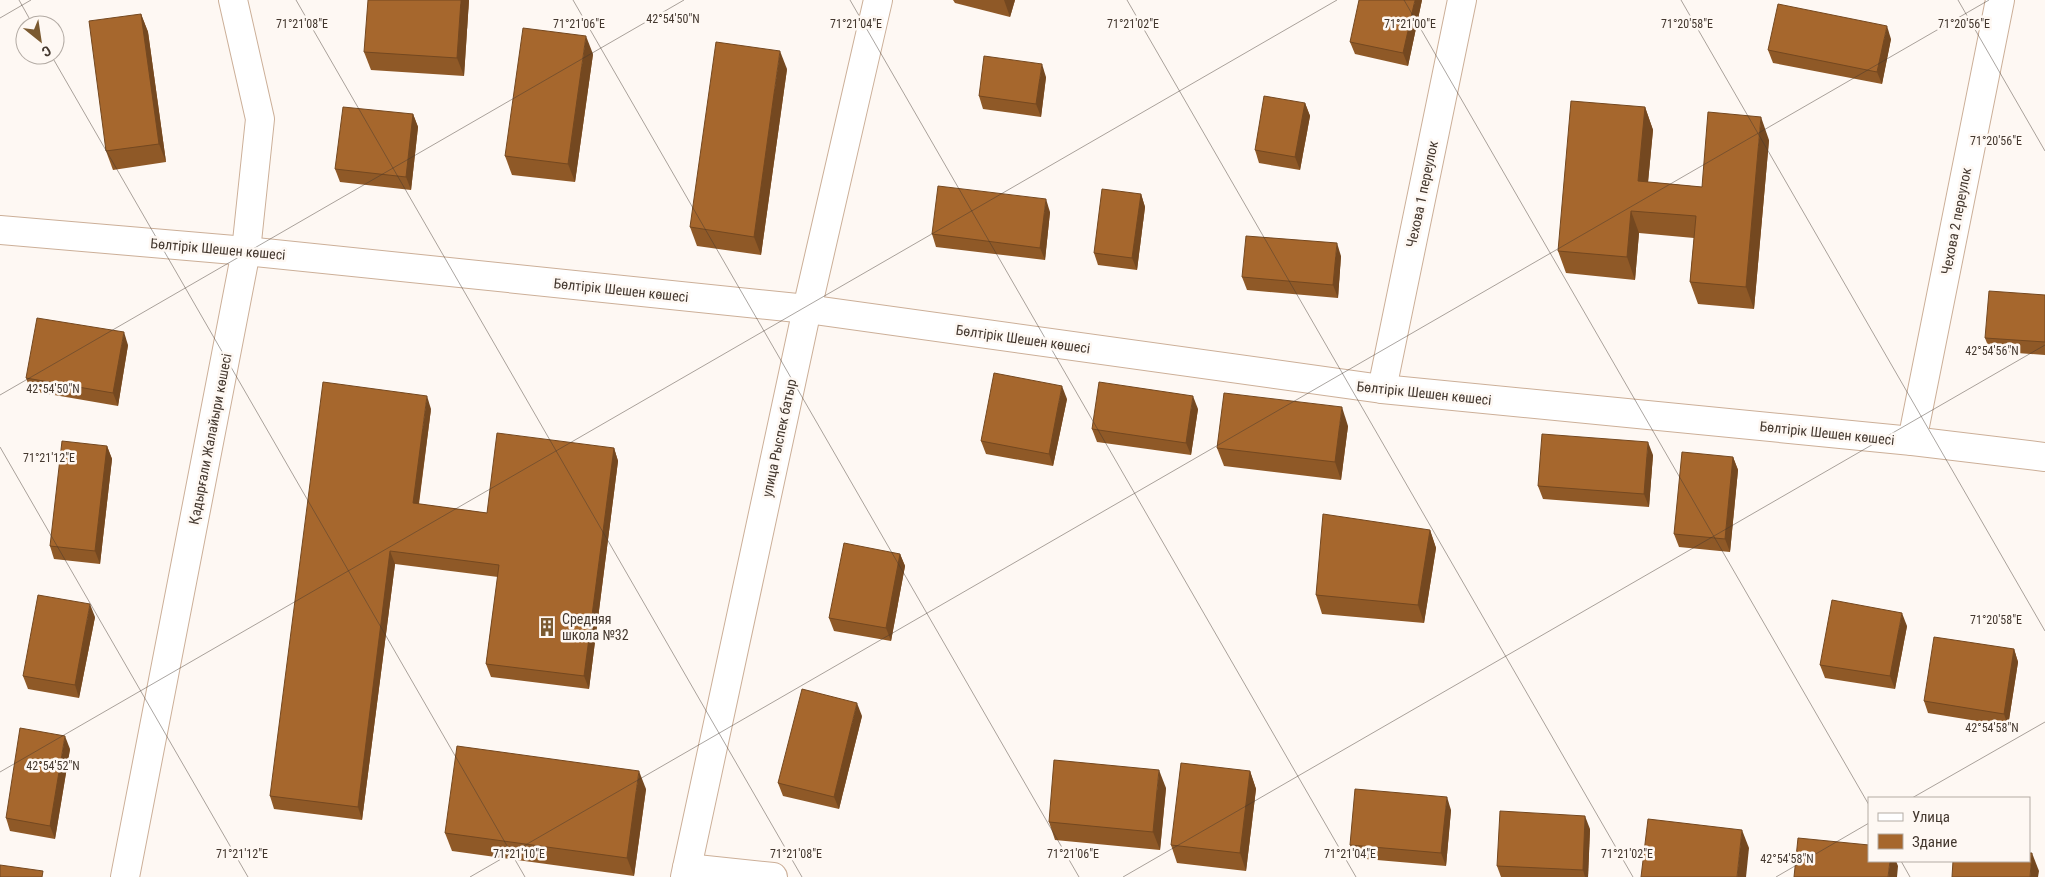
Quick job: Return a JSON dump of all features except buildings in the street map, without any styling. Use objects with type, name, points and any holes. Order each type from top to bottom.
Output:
[{"type":"street","name":"Қадырғали Жалайыри көшесі","points":[[125,877],[246,251],[260,120],[233,0]]},
{"type":"street","name":"улица Рыспек батыр","points":[[686,873],[807,309],[878,0]]},
{"type":"street","name":"Чехова 1 переулок","points":[[1382,389],[1462,0]]},
{"type":"street","name":"Чехова 2 переулок","points":[[1912,442],[2000,0]]},
{"type":"street","name":"Бөлтірік Шешен көшесі","points":[[0,230],[246,251],[807,309],[1382,389],[2045,457]]},
{"type":"street","points":[[686,873],[773,877]]},
{"type":"place","name":"Средняя школа №32","points":[[547,627]]}]
